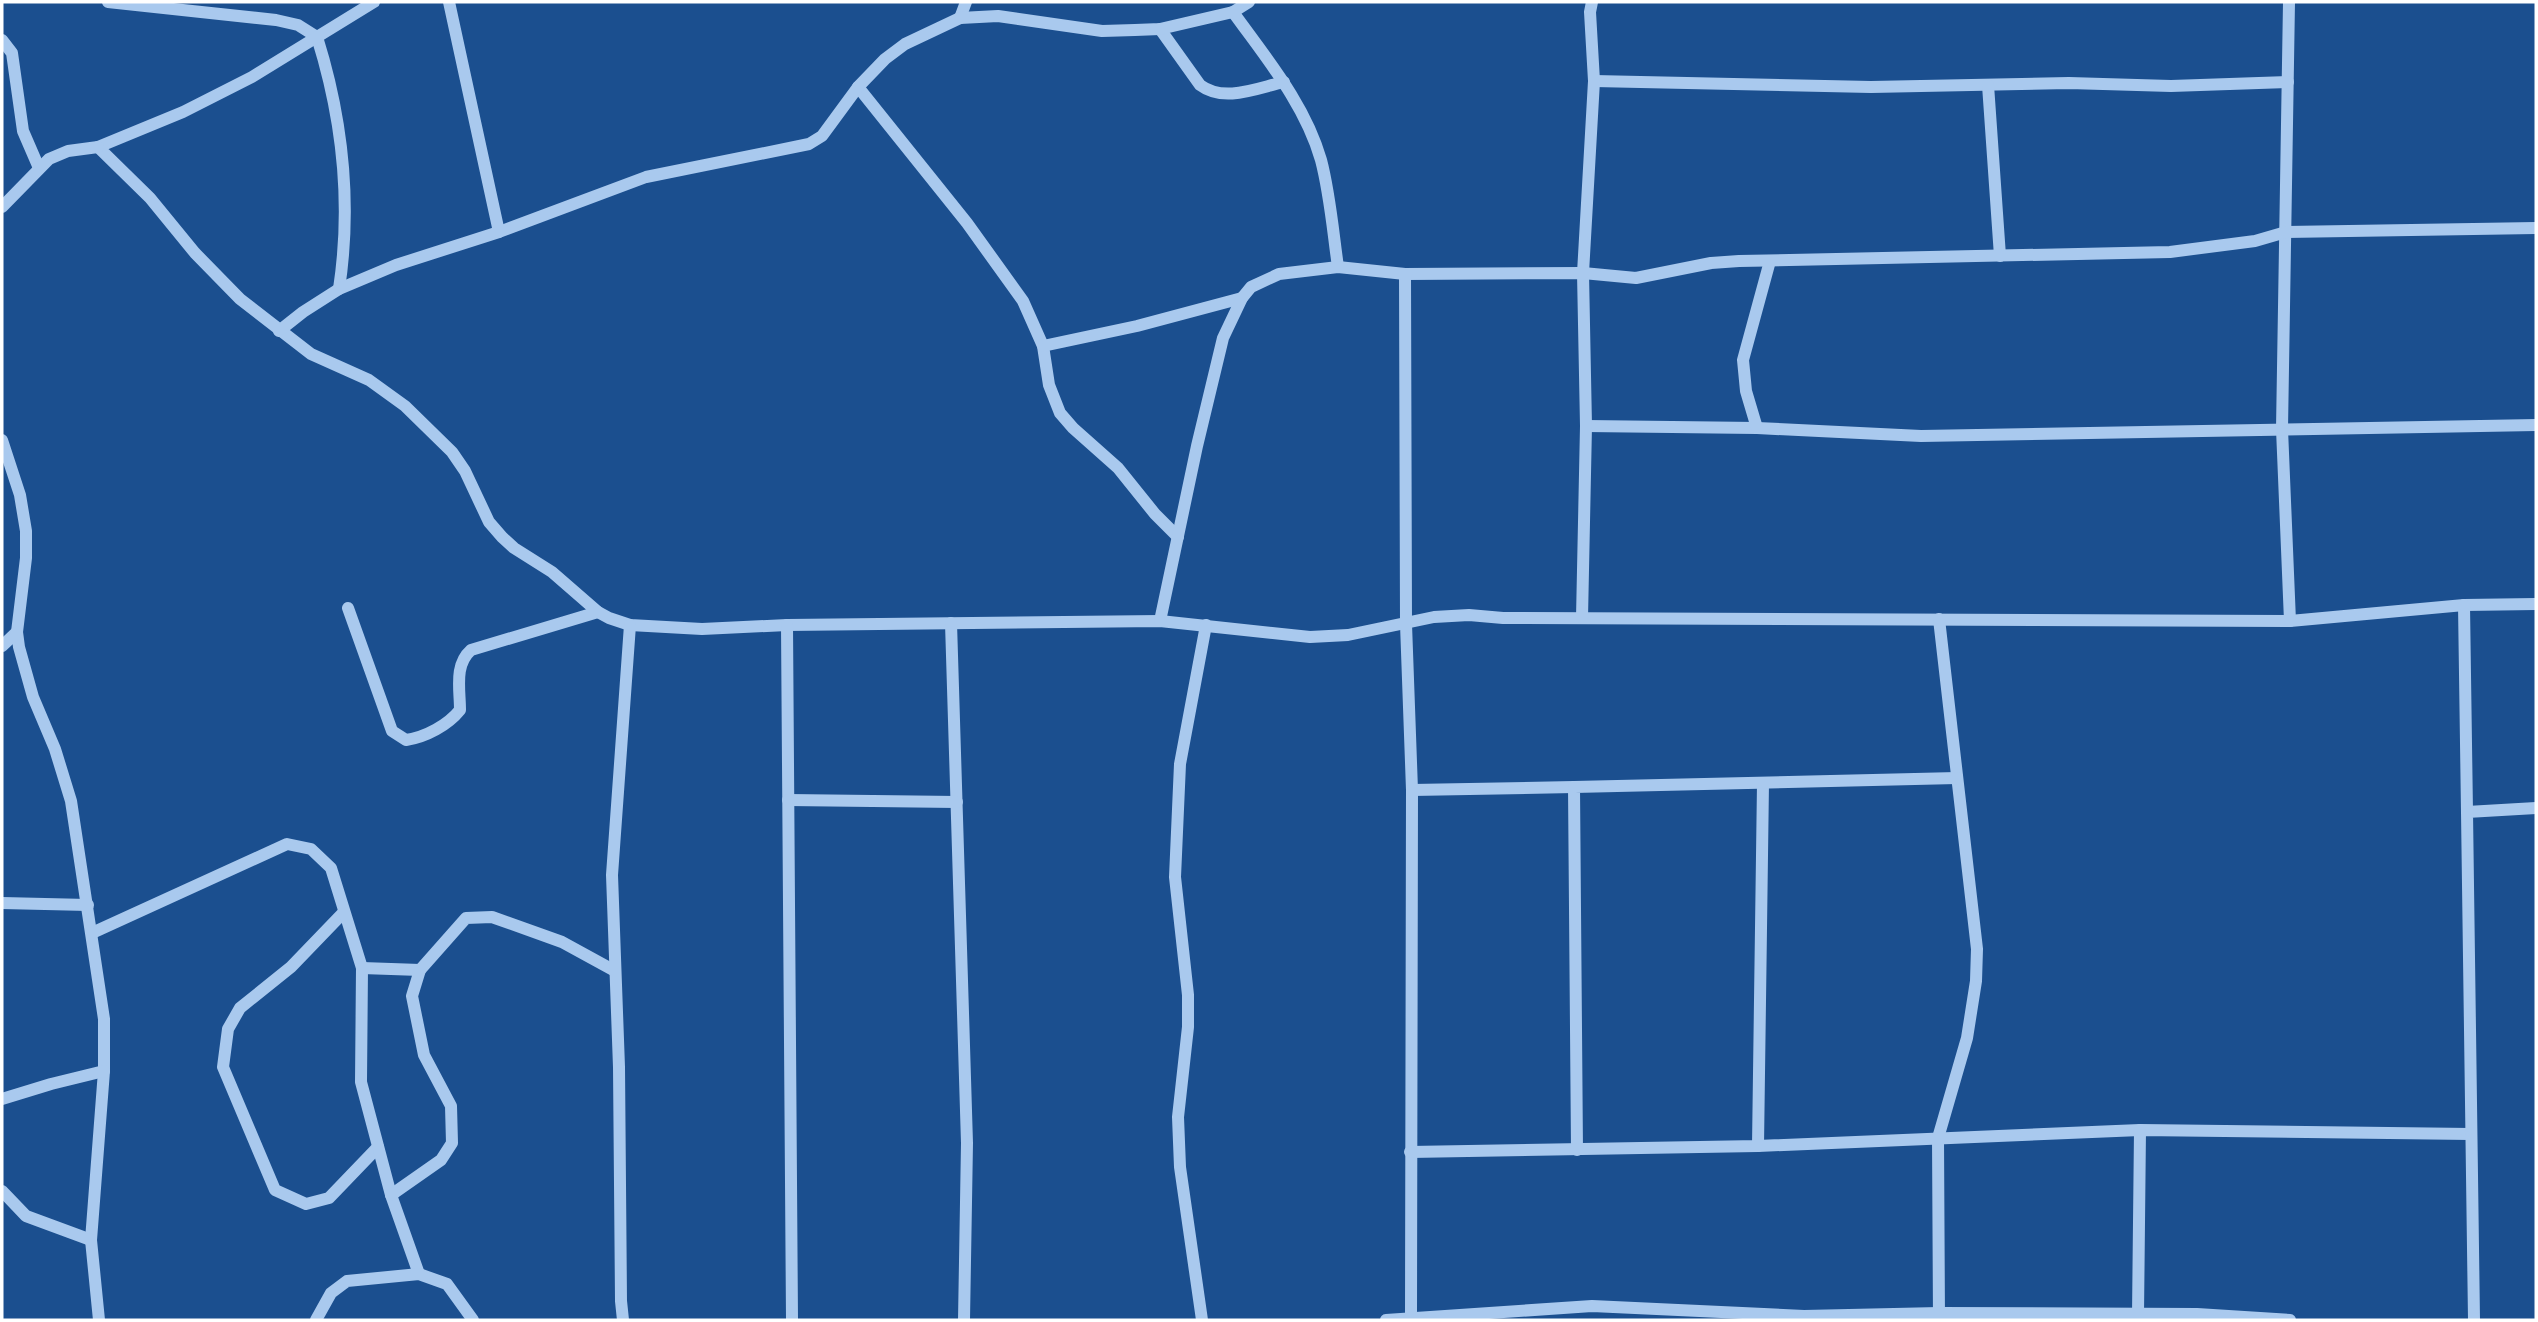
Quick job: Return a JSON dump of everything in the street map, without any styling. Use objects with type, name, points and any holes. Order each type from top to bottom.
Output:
[{"type":"street","points":[[108,2],[276,20],[298,25],[317,37],[332,85],[341,135],[345,222],[344,259],[339,289]]},
{"type":"street","points":[[2,207],[40,168],[58,154],[98,147],[183,112],[282,60],[374,2]]},
{"type":"street","points":[[449,2],[499,232]]},
{"type":"street","points":[[960,18],[966,2]]},
{"type":"street","points":[[279,331],[339,289],[396,265],[499,232],[646,177],[808,144],[827,131],[858,87],[885,59],[905,44],[960,18],[998,16],[1102,31],[1160,29],[1233,12],[1249,2]]},
{"type":"street","points":[[1582,618],[1586,426],[1583,273],[1594,81],[1592,2]]},
{"type":"street","points":[[2289,2],[2282,429],[2290,621]]},
{"type":"street","points":[[1233,12],[1284,82],[1309,128],[1321,160],[1338,267]]},
{"type":"street","points":[[1160,29],[1200,85],[1207,90],[1232,94],[1284,82]]},
{"type":"street","points":[[2,40],[12,53],[23,131],[40,168]]},
{"type":"street","points":[[1594,81],[1871,87],[2069,83],[2171,86],[2288,82]]},
{"type":"street","points":[[1988,85],[2000,256]]},
{"type":"street","points":[[858,87],[1023,301],[1043,346],[1049,385],[1060,413],[1118,468],[1155,514],[1178,537]]},
{"type":"street","points":[[98,147],[149,198],[195,253],[240,299],[311,354],[369,380],[405,406],[452,452],[465,471],[489,522],[514,548],[552,572],[598,612],[630,625],[702,629],[787,625],[1160,621],[1310,637],[1348,635],[1451,615],[2290,621],[2464,605],[2536,604]]},
{"type":"street","points":[[1160,621],[1223,338],[1242,298],[1251,287],[1279,274],[1338,267],[1405,274],[1583,273],[1636,278],[1712,263],[2170,252],[2255,241],[2286,232],[2536,228]]},
{"type":"street","points":[[1757,428],[1746,391],[1743,360],[1770,261]]},
{"type":"street","points":[[1405,274],[1406,624],[1412,790],[1411,1317]]},
{"type":"street","points":[[1043,346],[1137,326],[1242,298]]},
{"type":"street","points":[[1586,426],[1757,428],[1921,436],[2536,425]]},
{"type":"street","points":[[2,440],[20,495],[26,531],[26,558],[17,632],[33,697],[55,749],[71,801],[104,1019],[104,1071],[90,1240],[99,1320]]},
{"type":"street","points":[[2464,605],[2474,1320]]},
{"type":"street","points":[[348,608],[392,731],[407,740],[446,724],[460,710],[460,668],[463,657],[471,650],[598,612]]},
{"type":"street","points":[[1939,619],[1977,949],[1976,981],[1967,1038],[1938,1138],[1939,1317]]},
{"type":"street","points":[[951,623],[967,1155],[964,1320]]},
{"type":"street","points":[[623,1320],[619,1067],[611,875],[630,625]]},
{"type":"street","points":[[787,625],[792,1320]]},
{"type":"street","points":[[1202,1320],[1180,1167],[1178,1117],[1188,1027],[1188,995],[1175,877],[1180,764],[1206,625]]},
{"type":"street","points":[[2,646],[17,632]]},
{"type":"street","points":[[1412,790],[1957,778]]},
{"type":"street","points":[[1758,1146],[1763,783]]},
{"type":"street","points":[[1574,787],[1577,1150]]},
{"type":"street","points":[[788,800],[957,802]]},
{"type":"street","points":[[2467,812],[2536,808]]},
{"type":"street","points":[[92,933],[287,844],[311,849],[331,868],[362,968],[361,1082],[391,1195],[419,1274]]},
{"type":"street","points":[[2,903],[88,905]]},
{"type":"street","points":[[344,912],[291,967],[240,1008],[228,1029],[223,1067],[275,1190],[306,1204],[329,1198],[378,1147]]},
{"type":"street","points":[[391,1195],[441,1160],[452,1143],[451,1106],[424,1055],[412,996],[420,970],[466,918],[492,918],[562,942],[615,971]]},
{"type":"street","points":[[362,968],[420,970]]},
{"type":"street","points":[[2,1099],[104,1071]]},
{"type":"street","points":[[1410,1152],[1758,1146],[2140,1130],[2472,1134]]},
{"type":"street","points":[[2138,1315],[2140,1130]]},
{"type":"street","points":[[2,1191],[26,1216],[90,1240]]},
{"type":"street","points":[[316,1320],[331,1293],[347,1282],[419,1274],[447,1284],[473,1320]]},
{"type":"street","points":[[1385,1320],[1592,1306],[1804,1318],[2138,1315],[2290,1320]]}]
